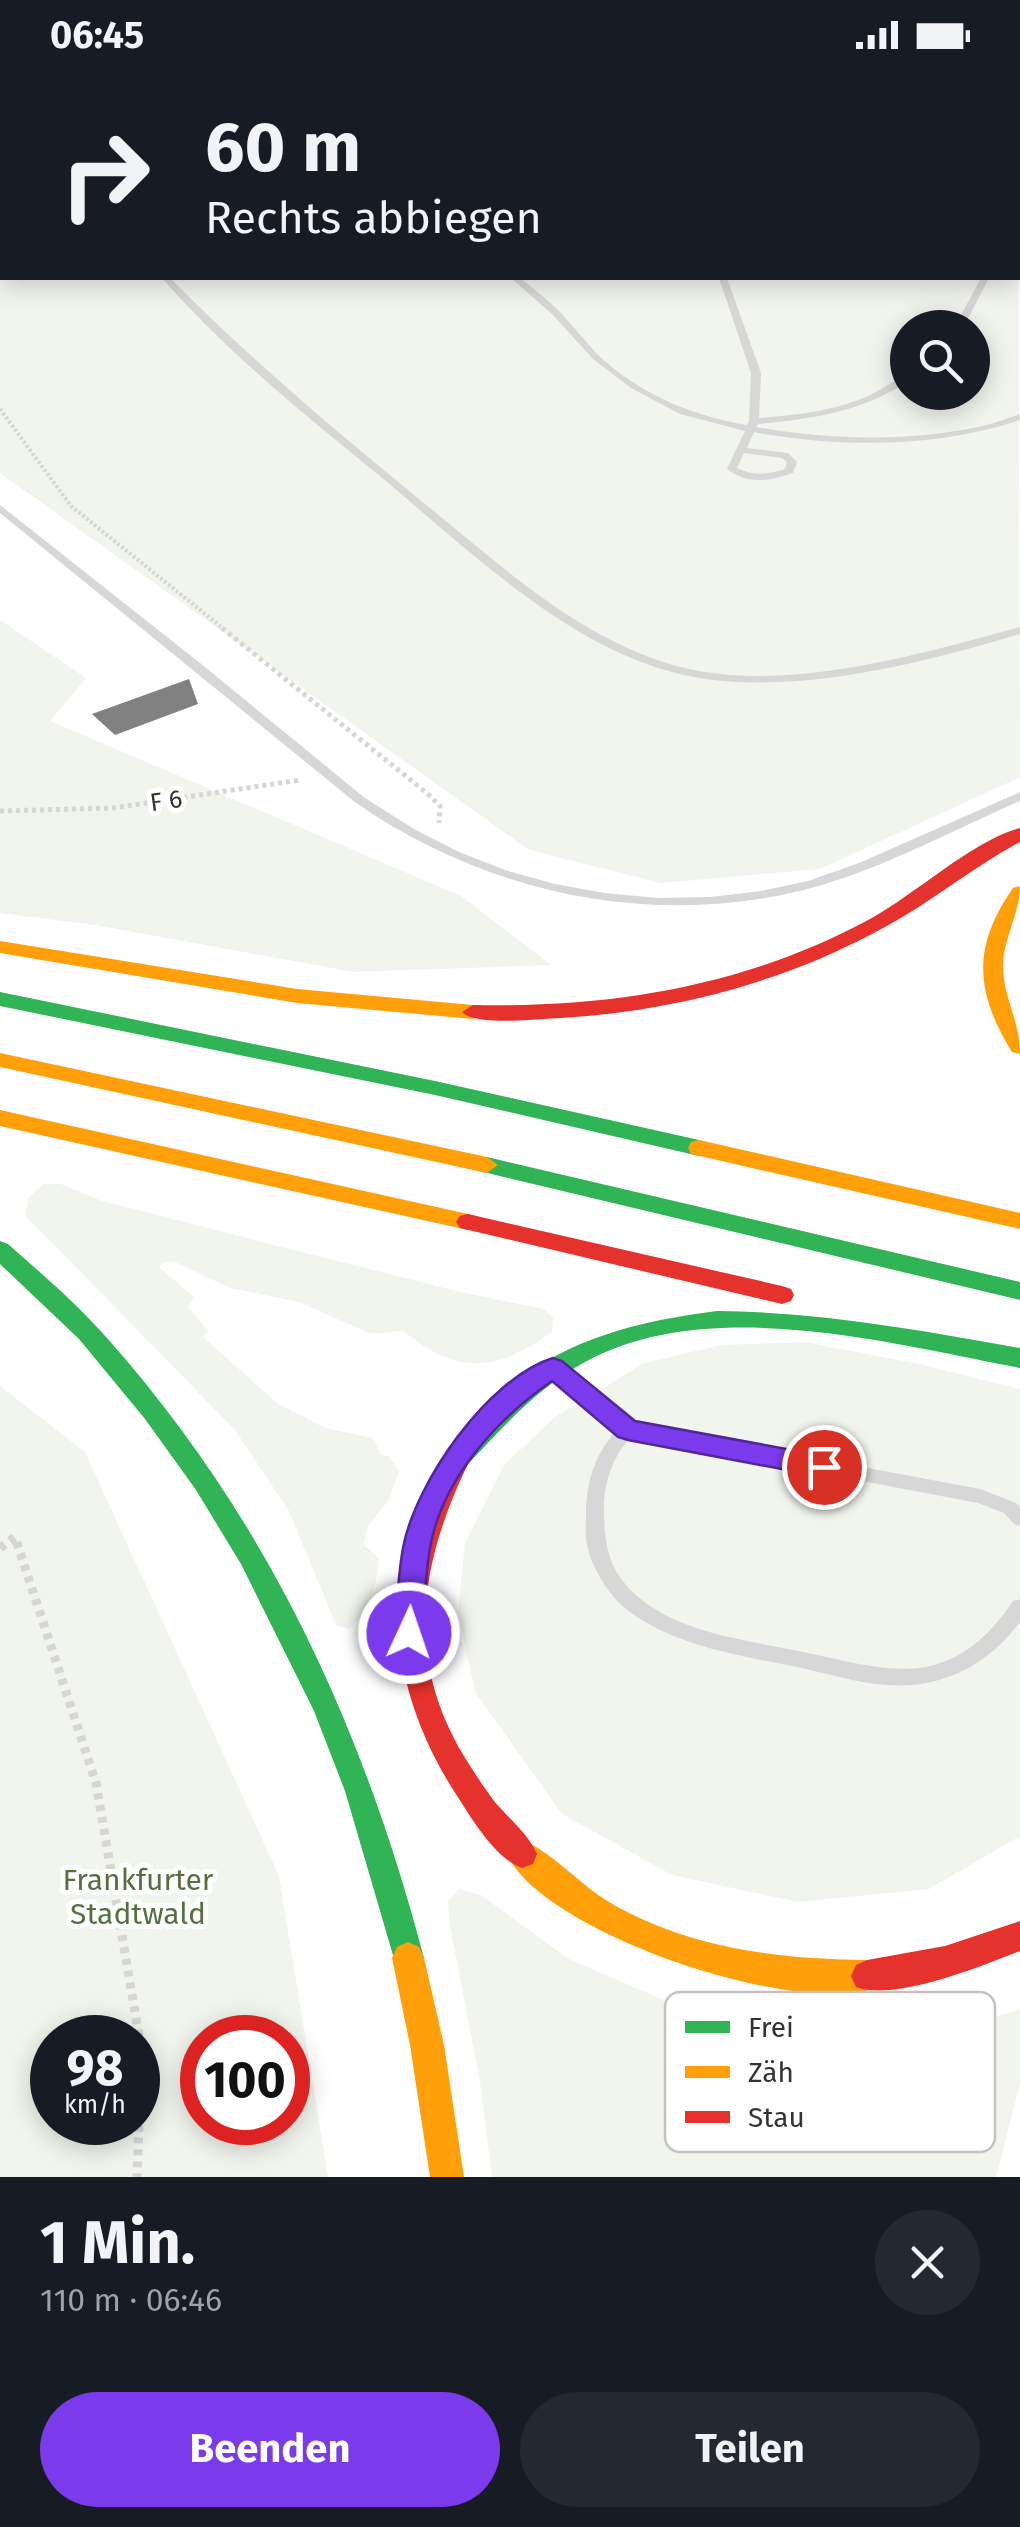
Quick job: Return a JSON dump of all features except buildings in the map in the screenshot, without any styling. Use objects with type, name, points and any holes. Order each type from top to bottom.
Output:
[{"type":"highway","points":[[0,946],[398,1007],[545,1012],[622,1006],[740,981],[825,950],[902,909],[1020,834]]},
{"type":"highway","points":[[1020,892],[1001,919],[990,962],[997,1004],[1020,1047]]},
{"type":"highway","points":[[0,1000],[712,1150],[1020,1221]]},
{"type":"highway","points":[[0,1060],[467,1160],[1020,1290]]},
{"type":"highway","points":[[0,1118],[366,1198],[1020,1356]]},
{"type":"highway","points":[[712,1150],[962,1184]]},
{"type":"highway","points":[[0,1250],[100,1343],[169,1424],[260,1562],[322,1685],[366,1806],[408,1953],[447,2177]]},
{"type":"highway","points":[[1020,1356],[742,1315],[660,1323],[590,1347],[516,1392],[460,1451],[417,1545],[409,1633],[417,1684],[442,1753],[464,1788],[522,1854],[610,1922],[670,1948],[730,1966],[784,1976],[910,1972],[965,1959],[1020,1936]]},
{"type":"lane","points":[[168,280],[220,335],[500,570],[593,634],[644,660],[686,672],[761,679],[878,664],[1020,630]]},
{"type":"lane","points":[[518,280],[553,310],[602,363],[691,415],[812,436],[889,438],[939,436],[1002,425],[1020,417]]},
{"type":"lane","points":[[724,280],[756,373],[752,424],[740,450],[732,468],[739,474],[774,477],[789,471],[792,462],[785,456],[740,450]]},
{"type":"lane","points":[[968,310],[984,280]]},
{"type":"lane","points":[[752,424],[828,412],[858,403],[890,386]]},
{"type":"lane","points":[[0,508],[372,808],[422,839],[484,867],[632,900],[726,900],[812,884],[1020,796]]},
{"type":"lane","points":[[0,524],[15,520]]},
{"type":"lane","points":[[553,1368],[628,1430],[980,1496],[1010,1508],[1020,1518]]},
{"type":"lane","points":[[628,1430],[612,1444],[600,1468],[593,1522],[597,1554],[614,1584],[662,1624],[699,1638],[868,1673],[927,1675],[965,1663],[993,1643],[1020,1607]]},
{"type":"path","points":[[0,409],[71,506],[440,806],[439,825],[422,839]]},
{"type":"path","name":"F 6","points":[[0,811],[113,808],[330,775]]},
{"type":"path","points":[[0,1548],[15,1537],[96,1783],[142,2053],[137,2177]]},
{"type":"green space","points":[[0,280],[1019,280],[1020,777],[820,869],[661,883],[529,850],[0,473]]},
{"type":"green space","points":[[0,620],[86,678],[50,721],[461,896],[551,965],[354,972],[95,925],[0,913]]},
{"type":"green space","points":[[43,1184],[61,1184],[102,1201],[456,1291],[544,1309],[553,1318],[552,1332],[513,1355],[495,1361],[460,1362],[423,1346],[403,1331],[371,1334],[299,1302],[230,1288],[175,1262],[164,1262],[159,1267],[194,1297],[188,1307],[208,1331],[203,1337],[278,1404],[325,1428],[373,1438],[381,1455],[389,1456],[399,1472],[388,1501],[368,1526],[364,1544],[379,1559],[376,1579],[367,1606],[349,1629],[336,1625],[289,1511],[235,1430],[25,1215],[28,1198]]},
{"type":"green space","points":[[805,1342],[1020,1389],[1020,1836],[929,1889],[797,1902],[672,1875],[562,1814],[475,1692],[458,1611],[465,1543],[504,1465],[555,1417],[644,1363],[721,1345]]},
{"type":"green space","name":"Frankfurter Stadtwald","points":[[0,1386],[85,1452],[279,1876],[302,2015],[180,2015],[180,2145],[310,2145],[310,2066],[328,2177],[0,2177]]},
{"type":"green space","points":[[459,1889],[481,1895],[569,1959],[665,2001],[665,2152],[995,2152],[995,2017],[1020,2009],[1020,2083],[996,2177],[492,2177],[480,2082],[448,1901]]},
{"type":"traffic: fast","points":[[0,999],[435,1088],[699,1148]]},
{"type":"traffic: fast","points":[[487,1165],[1020,1291]]},
{"type":"traffic: fast","points":[[0,1250],[87,1332],[154,1412],[205,1482],[251,1556],[292,1632],[360,1791],[408,1958]]},
{"type":"traffic: fast","points":[[458,1458],[516,1395],[579,1354],[646,1330],[717,1320],[790,1321],[866,1330],[1020,1358]]},
{"type":"traffic: slow","points":[[1020,892],[998,930],[993,969],[1000,1008],[1020,1047]]},
{"type":"traffic: slow","points":[[0,947],[297,996],[473,1012]]},
{"type":"traffic: slow","points":[[0,1060],[487,1165]]},
{"type":"traffic: slow","points":[[0,1118],[468,1222]]},
{"type":"traffic: slow","points":[[699,1148],[1020,1221]]},
{"type":"traffic: slow","points":[[522,1854],[558,1886],[597,1912],[638,1934],[681,1950],[772,1971],[867,1976]]},
{"type":"traffic: slow","points":[[408,1958],[427,2045],[447,2177]]},
{"type":"traffic: jam","points":[[473,1012],[577,1011],[630,1005],[682,996],[783,967],[878,923],[1020,834]]},
{"type":"traffic: jam","points":[[468,1222],[782,1295]]},
{"type":"traffic: jam","points":[[458,1458],[431,1511],[416,1563],[410,1615],[415,1666],[430,1716],[453,1764],[484,1810],[522,1854]]},
{"type":"traffic: jam","points":[[867,1976],[945,1962],[1020,1936]]},
{"type":"route","points":[[409,1633],[410,1588],[417,1545],[460,1451],[516,1392],[553,1368],[628,1430],[824,1467]]}]
